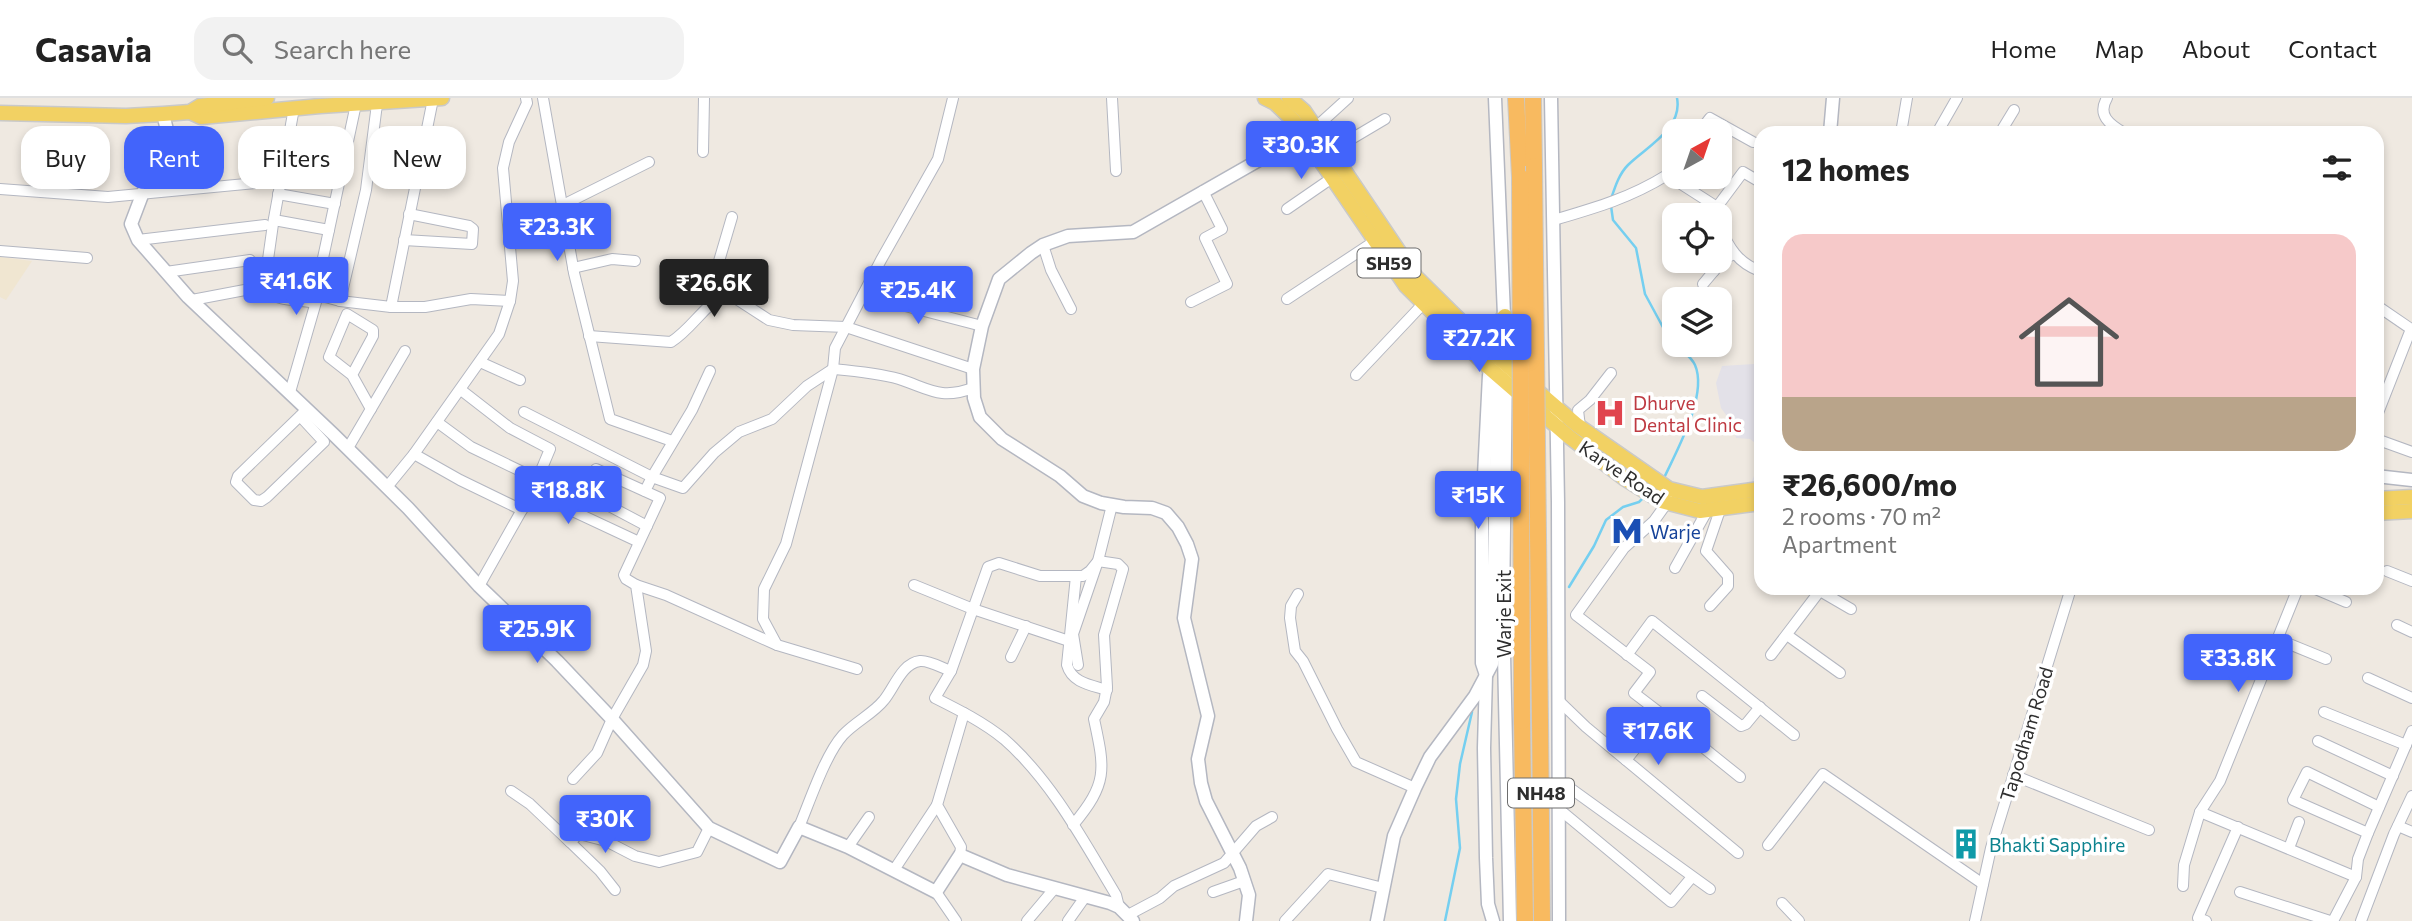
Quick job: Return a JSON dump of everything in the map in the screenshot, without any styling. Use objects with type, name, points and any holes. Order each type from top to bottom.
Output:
[{"type":"highway","name":"NH48","points":[[1516,98],[1520,177],[1525,921]]},
{"type":"highway","name":"NH48","points":[[1533,98],[1542,921]]},
{"type":"main road","points":[[0,113],[126,116],[163,114],[190,105],[267,98]]},
{"type":"main road","points":[[190,105],[201,117],[442,98]]},
{"type":"main road","name":"SH59","points":[[1265,98],[1275,103],[1331,151],[1416,277],[1473,334],[1499,367],[1557,426],[1575,429]]},
{"type":"main road","name":"SH59","points":[[1292,99],[1304,111],[1309,131],[1332,178],[1395,272],[1422,304],[1499,367],[1556,407],[1575,429]]},
{"type":"main road","points":[[1473,334],[1495,326],[1505,316]]},
{"type":"main road","name":"Karve Road","points":[[1575,429],[1655,481],[1680,508],[1713,510],[1754,504]]},
{"type":"main road","name":"Karve Road","points":[[1575,429],[1644,492],[1702,497],[1754,490]]},
{"type":"main road","points":[[2384,499],[2412,497]]},
{"type":"main road","points":[[2384,513],[2412,511]]},
{"type":"street","points":[[387,487],[461,390],[499,334],[513,282],[503,168],[509,142],[527,98]]},
{"type":"street","points":[[543,98],[573,268],[610,419],[672,442]]},
{"type":"street","points":[[703,152],[704,98]]},
{"type":"street","points":[[777,645],[763,620],[764,589],[786,544],[833,369],[835,348],[938,159],[953,98]]},
{"type":"street","points":[[1112,98],[1116,171]]},
{"type":"street","points":[[1246,921],[1249,895],[1232,852],[1206,801],[1201,783],[1198,759],[1208,716],[1184,618],[1192,559],[1187,544],[1166,513],[1152,508],[1112,505],[1083,496],[1060,476],[1002,439],[980,417],[974,398],[973,369],[982,326],[999,279],[1043,245],[1068,236],[1133,232],[1309,131],[1348,98]]},
{"type":"street","name":"Warje Exit","points":[[1495,98],[1505,316],[1499,367],[1510,921]]},
{"type":"street","points":[[1551,98],[1557,426],[1559,921]]},
{"type":"street","points":[[1831,126],[1833,98]]},
{"type":"street","points":[[1902,126],[1907,98]]},
{"type":"street","points":[[1941,126],[1957,98]]},
{"type":"street","points":[[2108,98],[2104,102],[2103,114],[2112,126]]},
{"type":"street","points":[[427,126],[432,99]]},
{"type":"street","points":[[294,108],[278,194],[269,222],[264,288],[268,293],[286,299],[310,302],[314,300],[356,104]]},
{"type":"street","points":[[340,301],[366,190],[377,104]]},
{"type":"street","points":[[2004,126],[2014,110]]},
{"type":"street","points":[[163,114],[169,138],[131,224],[138,240],[192,300],[290,393],[324,442],[261,502],[254,500],[236,482],[238,476],[303,413]]},
{"type":"street","points":[[1331,151],[1385,119]]},
{"type":"street","points":[[1732,130],[1753,142]]},
{"type":"street","points":[[561,206],[649,162]]},
{"type":"street","points":[[1722,203],[1743,172],[1754,178]]},
{"type":"street","points":[[1287,209],[1332,178]]},
{"type":"street","points":[[1553,219],[1615,202],[1662,179]]},
{"type":"street","points":[[0,189],[108,197],[238,185]]},
{"type":"street","points":[[391,307],[414,189]]},
{"type":"street","points":[[1686,189],[1706,203]]},
{"type":"street","points":[[1191,302],[1227,284],[1205,238],[1222,229],[1203,191]]},
{"type":"street","points":[[278,194],[335,204]]},
{"type":"street","points":[[404,240],[472,244],[474,236],[473,229],[469,226],[409,214]]},
{"type":"street","points":[[722,295],[717,268],[732,217]]},
{"type":"street","points":[[138,240],[269,222],[329,230]]},
{"type":"street","points":[[1287,299],[1375,241]]},
{"type":"street","points":[[1043,245],[1051,270],[1071,309]]},
{"type":"street","points":[[0,251],[87,258]]},
{"type":"street","points":[[1732,251],[1746,265],[1754,268]]},
{"type":"street","points":[[166,272],[250,260]]},
{"type":"street","points":[[573,268],[612,260],[635,261]]},
{"type":"street","points":[[1703,284],[1712,273]]},
{"type":"street","points":[[192,300],[250,289]]},
{"type":"street","points":[[290,393],[318,295],[340,301],[391,307],[425,307],[471,299],[510,301]]},
{"type":"street","points":[[589,336],[671,342],[682,335],[706,306],[722,295],[735,298],[769,320],[793,325],[846,327],[973,369]]},
{"type":"street","points":[[863,295],[982,326]]},
{"type":"street","points":[[1356,375],[1422,304]]},
{"type":"street","points":[[2384,310],[2411,329],[2384,398]]},
{"type":"street","points":[[352,375],[373,336],[373,330],[347,314],[329,357],[352,375],[371,409]]},
{"type":"street","points":[[348,448],[405,351]]},
{"type":"street","points":[[480,362],[520,380]]},
{"type":"street","points":[[1377,921],[1394,836],[1415,788],[1430,757],[1475,696],[1492,664],[1499,367]]},
{"type":"street","points":[[524,412],[652,477],[683,488],[714,453],[739,432],[772,419],[807,386],[833,369],[898,379],[935,393],[954,395],[973,388]]},
{"type":"street","points":[[645,491],[692,410],[710,371]]},
{"type":"street","points":[[1575,429],[1578,410],[1590,400],[1611,373]]},
{"type":"street","points":[[461,390],[510,428],[550,449],[533,492],[479,586]]},
{"type":"street","points":[[303,413],[348,448],[387,487],[479,586],[612,719],[709,828],[780,862],[842,737],[861,718],[883,702],[893,684],[908,667],[918,661],[951,671]]},
{"type":"street","points":[[437,422],[471,447],[537,479]]},
{"type":"street","points":[[2384,442],[2412,452]]},
{"type":"street","points":[[414,454],[522,510]]},
{"type":"street","points":[[596,469],[660,498],[624,575],[626,579],[777,645],[857,669]]},
{"type":"street","points":[[2384,477],[2412,480]]},
{"type":"street","points":[[533,492],[639,542]]},
{"type":"street","points":[[1668,496],[1654,521],[1625,548],[1576,615],[1650,671],[1634,693],[1740,777]]},
{"type":"street","points":[[596,499],[647,526]]},
{"type":"street","points":[[1078,665],[1073,634],[1098,561],[1112,505]]},
{"type":"street","points":[[1675,568],[1713,510]]},
{"type":"street","points":[[1710,606],[1728,586],[1728,576],[1706,551],[1713,510]]},
{"type":"street","points":[[1098,561],[1083,576],[1040,576],[999,563],[988,567],[951,671],[935,698],[1004,739],[1026,761],[1073,825],[1127,914]]},
{"type":"street","points":[[1073,825],[1090,805],[1102,774],[1094,719],[1107,691],[1104,635],[1124,569],[1118,564],[1098,561]]},
{"type":"street","points":[[2387,571],[2412,582]]},
{"type":"street","points":[[1076,576],[1067,665],[1076,680],[1107,691]]},
{"type":"street","points":[[573,779],[597,752],[612,719],[643,665],[646,651],[636,585]]},
{"type":"street","points":[[914,585],[973,609],[1069,641]]},
{"type":"street","points":[[1298,594],[1291,606],[1290,618],[1295,651],[1303,661],[1336,729],[1356,762],[1415,788]]},
{"type":"street","points":[[1771,655],[1817,595]]},
{"type":"street","points":[[1829,595],[1851,608]]},
{"type":"street","name":"Tapodham Road","points":[[1975,921],[2014,775],[2069,595]]},
{"type":"street","points":[[2183,886],[2184,864],[2200,811],[2220,781],[2295,595]]},
{"type":"street","points":[[2330,595],[2346,602]]},
{"type":"street","points":[[1627,655],[1652,621],[1794,735]]},
{"type":"street","points":[[2397,625],[2412,632]]},
{"type":"street","points":[[1011,657],[1026,626]]},
{"type":"street","points":[[1787,635],[1840,673]]},
{"type":"street","points":[[2277,639],[2326,659]]},
{"type":"street","points":[[1486,676],[1486,858],[1488,904],[1493,921]]},
{"type":"street","points":[[2368,678],[2412,698]]},
{"type":"street","points":[[1702,696],[1741,726],[1746,724],[1760,707]]},
{"type":"street","points":[[1559,701],[1586,727],[1738,853]]},
{"type":"street","points":[[2325,712],[2406,746]]},
{"type":"street","points":[[894,870],[937,805],[964,713]]},
{"type":"street","points":[[1626,760],[1664,716]]},
{"type":"street","points":[[2240,892],[2331,921],[2356,877],[2358,859],[2412,731]]},
{"type":"street","points":[[2318,741],[2393,776]]},
{"type":"street","points":[[2368,833],[2293,800],[2307,772],[2379,807]]},
{"type":"street","points":[[1768,845],[1823,774],[1983,884]]},
{"type":"street","points":[[2014,775],[2149,830]]},
{"type":"street","points":[[1559,780],[1710,889]]},
{"type":"street","points":[[511,791],[530,803],[600,871],[615,890]]},
{"type":"street","points":[[2361,921],[2412,796]]},
{"type":"street","points":[[936,892],[960,855],[961,847],[937,805]]},
{"type":"street","points":[[1559,809],[1671,902],[1692,877]]},
{"type":"street","points":[[2200,811],[2356,877]]},
{"type":"street","points":[[848,848],[869,817]]},
{"type":"street","points":[[960,855],[1007,875],[1085,897],[1127,914],[1160,898],[1174,886],[1224,863],[1256,826],[1272,817]]},
{"type":"street","points":[[2289,848],[2299,822]]},
{"type":"street","points":[[2398,826],[2412,832]]},
{"type":"street","points":[[799,827],[936,892],[948,916],[956,921]]},
{"type":"street","points":[[2206,921],[2198,918],[2238,827]]},
{"type":"street","points":[[570,842],[579,834],[606,841],[635,856],[659,862],[696,852],[709,828]]},
{"type":"street","points":[[1285,921],[1328,874],[1384,888]]},
{"type":"street","points":[[1213,892],[1244,881]]},
{"type":"street","points":[[1027,921],[1054,889]]},
{"type":"street","points":[[1068,921],[1085,897]]},
{"type":"street","points":[[1782,903],[1799,921]]},
{"type":"shaded area","points":[[0,257],[32,261],[6,300],[0,297]]},
{"type":"shaded area","points":[[1754,364],[1754,442],[1750,439],[1736,438],[1732,423],[1721,408],[1716,383],[1722,366]]},
{"type":"waterway","points":[[1611,199],[1625,169],[1669,128],[1677,109],[1677,98]]},
{"type":"waterway","points":[[1611,206],[1613,220],[1636,248],[1645,294],[1662,325]]},
{"type":"waterway","points":[[1664,478],[1694,407],[1698,377],[1690,357]]},
{"type":"waterway","points":[[1569,587],[1606,520],[1623,507],[1639,502],[1644,497]]},
{"type":"waterway","points":[[1445,921],[1460,848],[1456,799],[1460,764],[1472,712]]},
{"type":"place","name":"Dhurve Dental Clinic","points":[[1610,413]]},
{"type":"place","name":"Warje","points":[[1627,531]]},
{"type":"place","name":"Bhakti Sapphire","points":[[1966,844]]}]
